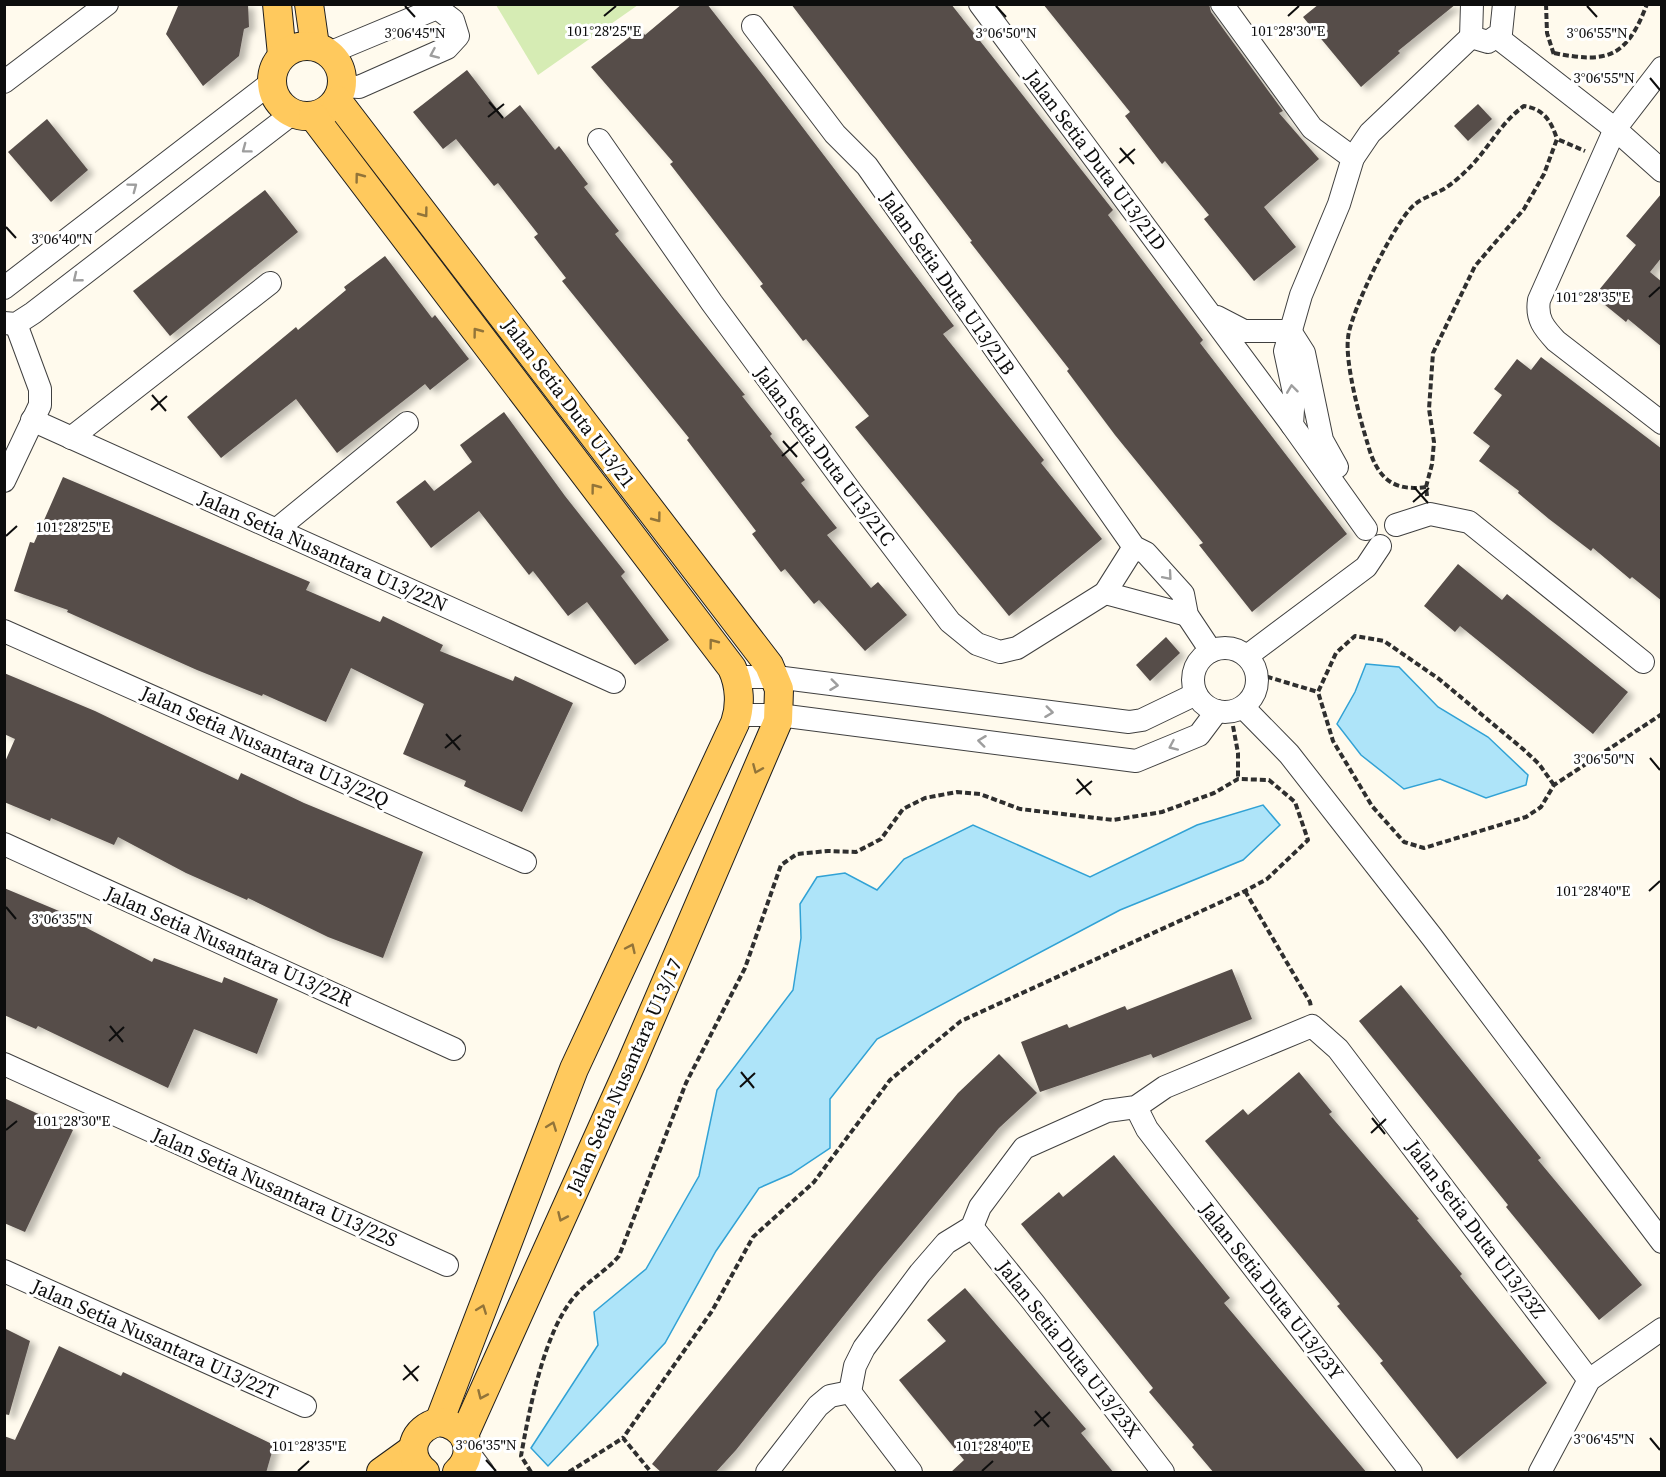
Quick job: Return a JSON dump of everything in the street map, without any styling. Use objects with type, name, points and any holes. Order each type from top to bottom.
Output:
[{"type":"main road","points":[[277,4],[282,55]]},
{"type":"main road","points":[[309,4],[322,49],[340,68],[340,93],[331,107],[303,115],[277,100],[272,82],[275,65],[282,55],[292,48],[322,49]]},
{"type":"main road","name":"Jalan Setia Duta U13/21","points":[[340,93],[776,677]]},
{"type":"main road","name":"Jalan Setia Duta U13/21","points":[[303,115],[736,677]]},
{"type":"main road","points":[[439,1422],[574,1069],[738,715],[736,677]]},
{"type":"main road","points":[[776,677],[779,715]]},
{"type":"main road","name":"Jalan Setia Nusantara U13/17","points":[[468,1458],[779,715]]},
{"type":"main road","points":[[381,1473],[420,1466],[414,1441],[424,1428],[439,1422],[453,1425],[468,1458]]},
{"type":"street","points":[[4,82],[107,4]]},
{"type":"street","name":"Jalan Setia Duta U13/21D","points":[[980,4],[1213,315],[1292,425],[1370,523]]},
{"type":"street","points":[[1222,4],[1312,128],[1353,158]]},
{"type":"street","points":[[1292,425],[1294,393],[1285,351],[1301,295],[1339,204],[1353,158],[1371,133],[1471,37],[1472,4]]},
{"type":"street","points":[[1471,37],[1488,42],[1497,37],[1501,33],[1504,4]]},
{"type":"street","points":[[322,49],[437,8],[453,20],[458,36],[447,48],[359,87],[340,93]]},
{"type":"street","name":"Jalan Setia Duta U13/21B","points":[[753,26],[835,134],[867,166],[1134,547],[1146,553],[1183,594],[1187,615],[1210,651]]},
{"type":"street","points":[[1497,37],[1615,129],[1662,171]]},
{"type":"street","points":[[1662,68],[1615,129],[1539,300],[1537,314],[1543,327],[1556,341],[1662,423]]},
{"type":"street","points":[[44,305],[12,282],[272,82]]},
{"type":"street","points":[[4,481],[40,405],[40,389],[10,323],[44,305],[303,115]]},
{"type":"street","name":"Jalan Setia Duta U13/21C","points":[[599,140],[712,303],[950,622],[977,644],[1000,652],[1017,648],[1105,593]]},
{"type":"street","points":[[71,438],[270,283]]},
{"type":"street","points":[[1213,315],[1244,331],[1290,332]]},
{"type":"street","points":[[1290,332],[1304,353],[1322,440],[1329,456],[1370,523],[1371,542],[1380,546]]},
{"type":"street","name":"Jalan Setia Nusantara U13/22N","points":[[32,420],[614,682]]},
{"type":"street","points":[[276,530],[407,423]]},
{"type":"street","points":[[1396,525],[1430,514],[1469,522],[1643,662]]},
{"type":"street","points":[[1370,523],[1384,515],[1396,525]]},
{"type":"street","points":[[1252,665],[1366,567],[1380,546],[1395,540],[1396,525]]},
{"type":"street","points":[[1134,547],[1105,593],[1187,615]]},
{"type":"street","name":"Jalan Setia Nusantara U13/22Q","points":[[4,631],[525,862]]},
{"type":"street","points":[[738,715],[779,715],[1136,760],[1199,735],[1230,710],[1256,693],[1252,665],[1230,648],[1210,651],[1202,656],[1193,674],[1196,694],[1201,702],[1230,710],[1296,763],[1432,937],[1662,1242]]},
{"type":"street","points":[[736,677],[776,677],[1129,722],[1142,720],[1196,694]]},
{"type":"street","name":"Jalan Setia Nusantara U13/22R","points":[[4,844],[454,1049]]},
{"type":"street","points":[[911,1473],[850,1392],[855,1366],[864,1348],[920,1273],[946,1243],[972,1227],[980,1207],[1024,1148],[1107,1112],[1136,1107],[1165,1087],[1312,1026]]},
{"type":"street","name":"Jalan Setia Duta U13/23Z","points":[[1312,1026],[1338,1049],[1590,1380]]},
{"type":"street","name":"Jalan Setia Nusantara U13/22S","points":[[4,1064],[447,1265]]},
{"type":"street","name":"Jalan Setia Duta U13/23Y","points":[[1136,1107],[1147,1129],[1411,1473]]},
{"type":"street","name":"Jalan Setia Duta U13/23X","points":[[972,1227],[1033,1302],[1163,1473]]},
{"type":"street","name":"Jalan Setia Nusantara U13/22T","points":[[4,1272],[305,1406]]},
{"type":"street","points":[[1540,1473],[1590,1380],[1662,1329]]},
{"type":"street","points":[[767,1473],[818,1406],[830,1396],[850,1392]]},
{"type":"path","points":[[1546,4],[1547,33],[1554,53],[1546,75]]},
{"type":"path","points":[[1554,53],[1599,57],[1617,53],[1629,39],[1647,4]]},
{"type":"path","points":[[1426,487],[1408,489],[1392,484],[1373,464],[1350,364],[1348,338],[1357,308],[1401,219],[1416,203],[1443,189],[1468,170],[1509,117],[1524,106],[1536,108],[1552,125],[1557,139],[1544,174],[1524,209],[1475,266],[1433,353],[1429,409],[1434,442],[1432,464],[1426,487],[1430,514]]},
{"type":"path","points":[[1557,139],[1601,158]]},
{"type":"path","points":[[1554,784],[1539,764],[1477,708],[1384,641],[1355,636],[1336,653],[1318,692],[1333,741],[1372,806],[1404,842],[1424,848],[1526,817],[1541,807],[1554,784],[1662,714]]},
{"type":"path","points":[[1252,665],[1318,692]]},
{"type":"path","points":[[1230,710],[1238,753],[1239,779]]},
{"type":"path","points":[[531,1473],[521,1456],[530,1407],[558,1320],[575,1295],[606,1271],[619,1256],[686,1083],[745,968],[781,865],[797,854],[828,851],[856,852],[881,839],[903,808],[925,798],[957,792],[980,794],[1020,809],[1113,820],[1162,812],[1214,793],[1239,779],[1269,780],[1295,802],[1308,840],[1267,879],[961,1021],[890,1080],[814,1182],[753,1237],[712,1311],[623,1438],[569,1473]]},
{"type":"path","points":[[1245,891],[1310,1002],[1312,1026]]},
{"type":"path","points":[[623,1438],[651,1473]]},
{"type":"green space","points":[[496,5],[638,5],[538,75]]},
{"type":"water","points":[[1366,664],[1399,667],[1438,707],[1488,737],[1528,775],[1526,785],[1486,798],[1440,779],[1404,789],[1361,755],[1337,724],[1355,692]]},
{"type":"water","points":[[1263,805],[1280,825],[1243,860],[1120,910],[877,1039],[830,1099],[830,1148],[791,1174],[759,1188],[716,1251],[665,1343],[548,1466],[531,1448],[598,1345],[594,1312],[646,1269],[699,1176],[717,1090],[793,990],[801,938],[800,904],[817,877],[845,873],[877,890],[904,859],[973,825],[1090,877],[1197,825]]},
{"type":"building","points":[[248,4],[249,27],[244,29],[239,56],[203,86],[166,34],[178,6]]},
{"type":"building","points":[[682,4],[707,4],[954,326],[943,334],[1044,460],[1041,463],[1102,539],[1009,616],[855,427],[869,416],[806,339],[803,341],[760,286],[763,284],[670,164],[673,162],[591,67],[640,29],[645,35]]},
{"type":"building","points":[[791,4],[951,4],[1113,210],[1108,215],[1203,340],[1200,343],[1347,534],[1252,612],[1199,545],[1203,543],[1115,435],[1067,371],[1069,369],[970,242],[972,241]]},
{"type":"building","points":[[1043,4],[1209,4],[1211,12],[1283,111],[1279,113],[1319,159],[1264,207],[1296,247],[1254,281],[1204,219],[1209,215],[1165,161],[1162,164],[1125,116],[1130,112]]},
{"type":"building","points":[[1319,4],[1456,4],[1398,51],[1400,53],[1361,87],[1303,17]]},
{"type":"building","points":[[467,70],[504,118],[520,105],[555,150],[559,146],[588,184],[584,187],[619,231],[615,234],[745,395],[742,396],[772,434],[770,436],[805,480],[801,483],[837,528],[827,535],[871,588],[878,582],[907,615],[865,651],[819,600],[814,604],[785,569],[781,572],[752,534],[756,531],[687,440],[689,438],[562,281],[566,278],[534,237],[538,234],[498,183],[494,186],[456,139],[443,149],[413,112]]},
{"type":"building","points":[[1478,104],[1492,119],[1468,141],[1454,126]]},
{"type":"building","points":[[47,119],[88,170],[51,202],[8,152]]},
{"type":"building","points":[[265,190],[298,232],[170,336],[133,291]]},
{"type":"building","points":[[1662,193],[1662,257],[1650,272],[1662,282],[1662,347],[1628,319],[1626,322],[1594,296],[1636,245],[1626,236]]},
{"type":"building","points":[[385,256],[432,318],[435,315],[469,359],[430,390],[425,384],[337,453],[296,399],[221,458],[187,417],[296,327],[298,330],[346,290],[344,287]]},
{"type":"building","points":[[1541,357],[1662,449],[1662,601],[1632,577],[1630,579],[1593,548],[1591,551],[1549,519],[1518,493],[1519,491],[1479,461],[1490,446],[1473,433],[1502,395],[1494,389],[1517,359],[1531,370]]},
{"type":"building","points":[[504,412],[565,496],[625,572],[621,576],[669,640],[635,665],[587,602],[568,616],[533,571],[529,575],[479,511],[431,548],[396,502],[425,480],[434,491],[472,462],[460,445]]},
{"type":"building","points":[[63,477],[310,582],[306,590],[380,622],[383,616],[443,645],[440,651],[513,681],[515,676],[573,703],[522,812],[464,786],[466,781],[403,754],[424,704],[351,668],[326,722],[263,694],[262,696],[197,670],[67,612],[68,610],[14,591],[30,542],[34,543]]},
{"type":"building","points":[[1458,564],[1502,600],[1507,594],[1628,692],[1593,734],[1460,626],[1455,632],[1424,606]]},
{"type":"building","points":[[1166,637],[1180,653],[1150,681],[1136,665]]},
{"type":"building","points":[[4,673],[95,711],[238,780],[241,773],[304,803],[423,852],[383,958],[328,937],[248,898],[247,900],[186,873],[118,837],[114,845],[51,818],[50,821],[4,802],[4,764],[15,739],[4,734]]},
{"type":"building","points":[[4,888],[83,921],[81,925],[152,962],[154,958],[222,983],[224,977],[278,999],[257,1054],[194,1029],[168,1088],[38,1026],[36,1029],[4,1015]]},
{"type":"building","points":[[1232,969],[1252,1019],[1153,1058],[1151,1054],[1040,1092],[1021,1042],[1067,1024],[1069,1028],[1125,1006],[1127,1010]]},
{"type":"building","points":[[1401,985],[1541,1158],[1538,1160],[1642,1285],[1599,1320],[1359,1021]]},
{"type":"building","points":[[999,1054],[1037,1093],[999,1128],[715,1473],[662,1473],[652,1464],[958,1093]]},
{"type":"building","points":[[1299,1072],[1332,1112],[1329,1114],[1419,1219],[1417,1220],[1462,1274],[1460,1276],[1547,1383],[1457,1459],[1380,1363],[1383,1361],[1337,1306],[1340,1304],[1205,1141],[1243,1109],[1248,1115]]},
{"type":"building","points":[[4,1098],[73,1130],[25,1232],[4,1223]]},
{"type":"building","points":[[1114,1155],[1230,1298],[1224,1303],[1367,1473],[1214,1473],[1192,1447],[1194,1445],[1149,1392],[1153,1388],[1021,1224],[1059,1192],[1063,1197]]},
{"type":"building","points":[[965,1288],[1086,1429],[1081,1433],[1114,1473],[950,1473],[964,1460],[899,1380],[946,1341],[927,1320]]},
{"type":"building","points":[[4,1328],[30,1341],[9,1415],[4,1414]]},
{"type":"building","points":[[59,1346],[121,1376],[123,1372],[274,1445],[266,1473],[4,1473],[4,1436],[15,1440]]}]
